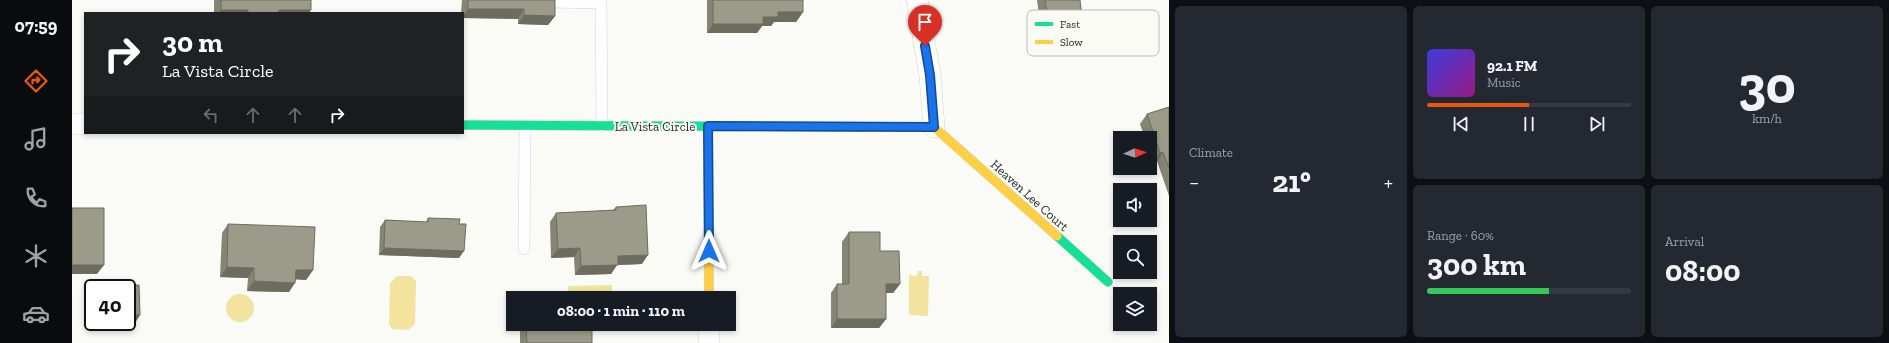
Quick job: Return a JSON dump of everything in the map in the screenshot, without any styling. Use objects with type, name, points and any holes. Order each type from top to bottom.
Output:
[{"type":"street","points":[[917,0],[930,75],[934,127]]},
{"type":"street","points":[[72,124],[84,124]]},
{"type":"street","name":"La Vista Circle","points":[[464,125],[934,127]]},
{"type":"street","points":[[708,126],[709,291]]},
{"type":"street","name":"Heaven Lee Court","points":[[934,127],[1108,282]]},
{"type":"street","points":[[709,331],[709,343]]},
{"type":"lane","points":[[549,2],[601,4],[602,126]]},
{"type":"lane","points":[[524,126],[524,249]]},
{"type":"shaded area","points":[[918,271],[922,271],[922,276],[929,276],[928,316],[909,315],[909,275],[917,276]]},
{"type":"shaded area","points":[[397,276],[411,276],[416,281],[415,324],[408,330],[392,329],[389,324],[390,283]]},
{"type":"shaded area","points":[[612,285],[612,291],[568,291],[568,286]]},
{"type":"shaded area","points":[[240,294],[250,298],[254,308],[250,318],[240,322],[230,318],[226,308],[230,298]]},
{"type":"building","points":[[221,0],[311,0],[311,10],[248,12],[248,10],[221,10]]},
{"type":"building","points":[[468,0],[555,0],[555,16],[524,15],[524,9],[468,9]]},
{"type":"building","points":[[713,0],[803,0],[803,12],[778,12],[778,17],[763,17],[763,24],[713,24]]},
{"type":"building","points":[[1045,0],[1080,0],[1081,10],[1046,10]]},
{"type":"building","points":[[1169,107],[1169,168],[1163,152],[1160,153],[1157,144],[1157,131],[1153,131],[1147,114]]},
{"type":"building","points":[[646,205],[648,255],[618,256],[618,265],[581,266],[580,248],[558,249],[556,213],[616,210],[616,207]]},
{"type":"building","points":[[72,208],[104,208],[104,265],[72,265]]},
{"type":"building","points":[[428,218],[460,219],[459,224],[466,224],[464,251],[384,248],[385,220],[428,222]]},
{"type":"building","points":[[228,224],[315,227],[313,270],[296,270],[295,283],[254,281],[254,268],[227,267]]},
{"type":"building","points":[[849,232],[880,232],[880,251],[899,251],[900,284],[886,284],[886,319],[837,319],[837,284],[849,284]]},
{"type":"building","points":[[136,285],[139,285],[140,315],[136,315]]},
{"type":"building","points":[[526,331],[592,331],[592,343],[527,343]]},
{"type":"traffic: fast","points":[[464,125],[867,127]]},
{"type":"traffic: fast","points":[[1057,236],[1108,282]]},
{"type":"traffic: slow","points":[[708,126],[709,291]]},
{"type":"traffic: slow","points":[[867,127],[934,127],[1057,236]]},
{"type":"route","points":[[709,251],[708,126],[934,127],[930,75],[925,46]]}]
